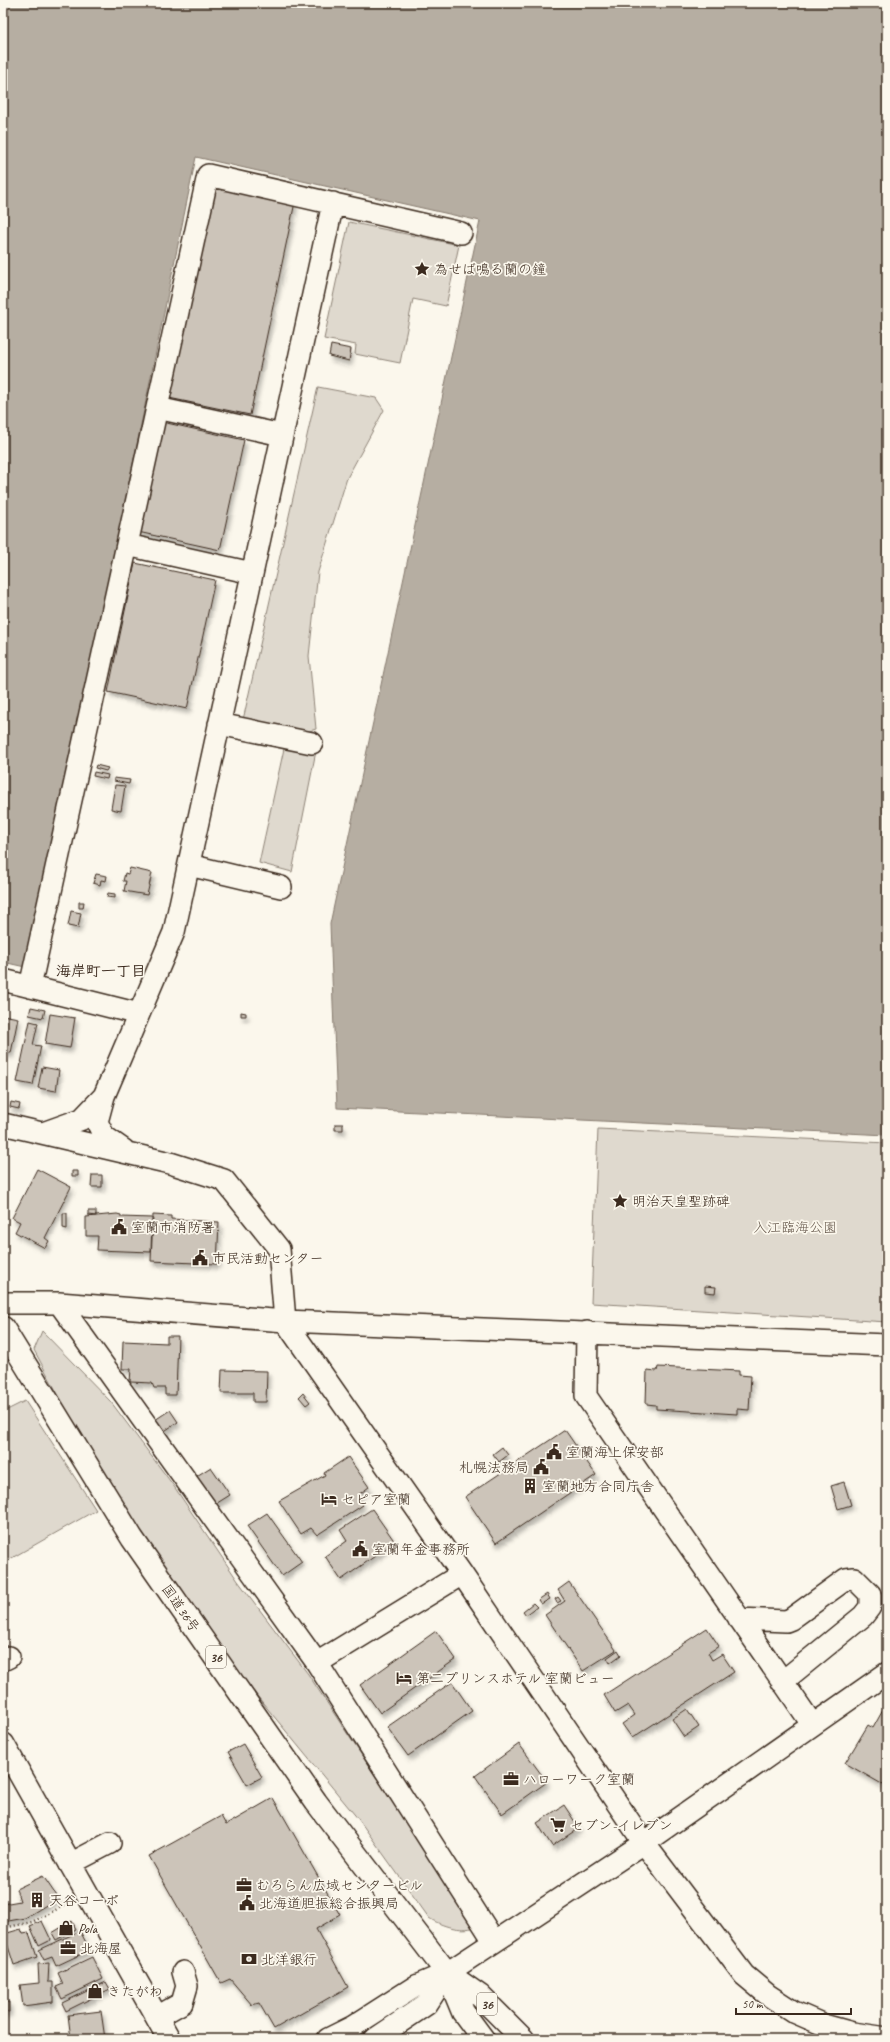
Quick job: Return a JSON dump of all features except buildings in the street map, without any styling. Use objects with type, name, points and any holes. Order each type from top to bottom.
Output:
[{"type":"main road","name":"国道36号","points":[[3,1328],[132,1538],[316,1802],[447,1973],[463,2012],[483,2039]]},
{"type":"main road","points":[[3,1744],[169,2039]]},
{"type":"main road","name":"国道36号","points":[[447,1973],[480,1996],[523,2039]]},
{"type":"street","points":[[30,986],[208,175],[461,233]]},
{"type":"street","points":[[130,1154],[104,1136],[97,1122],[104,1096],[174,932],[333,203]]},
{"type":"street","points":[[157,408],[282,435]]},
{"type":"street","points":[[127,546],[252,573]]},
{"type":"street","points":[[219,724],[312,743]]},
{"type":"street","points":[[189,865],[281,887]]},
{"type":"street","points":[[3,980],[139,1014]]},
{"type":"street","points":[[43,1133],[82,1119],[104,1096]]},
{"type":"street","points":[[3,1124],[170,1163],[224,1180],[279,1249],[284,1321],[462,1574],[644,1844],[744,1975],[768,1995],[794,2012],[824,2025],[853,2033],[887,2038]]},
{"type":"street","points":[[3,1302],[59,1304],[284,1321],[887,1345]]},
{"type":"street","points":[[59,1304],[318,1662],[494,1941]]},
{"type":"street","points":[[587,1332],[586,1396],[812,1724]]},
{"type":"street","points":[[318,1662],[462,1574]]},
{"type":"street","points":[[739,1619],[786,1621],[791,1619],[846,1579],[854,1578],[870,1594],[870,1608],[863,1616],[782,1682]]},
{"type":"street","points":[[328,2039],[352,2027],[416,1986],[447,1973],[644,1844],[812,1724],[887,1673]]},
{"type":"street","points":[[70,1864],[110,1842]]},
{"type":"street","points":[[157,2017],[182,2003],[187,1986],[183,1972]]},
{"type":"street","points":[[375,2039],[427,2004],[447,1973]]},
{"type":"path","points":[[3,1928],[32,1922],[87,1893]]},
{"type":"green space","points":[[349,222],[459,245],[446,306],[413,299],[400,363],[355,354],[356,345],[324,339]]},
{"type":"green space","points":[[318,387],[376,398],[384,410],[347,478],[318,572],[309,656],[316,729],[303,733],[243,720]]},
{"type":"green space","points":[[285,744],[316,751],[292,872],[259,863]]},
{"type":"green space","name":"入江臨海公園","points":[[598,1129],[887,1143],[887,1322],[591,1303]]},
{"type":"green space","points":[[42,1331],[111,1402],[173,1485],[238,1581],[308,1674],[475,1927],[464,1929],[451,1927],[429,1918],[359,1820],[258,1697],[177,1586],[97,1466],[34,1350]]},
{"type":"green space","points":[[25,1401],[96,1510],[3,1563],[3,1412]]},
{"type":"shaded area","points":[[3,3],[887,3],[887,1135],[337,1108],[330,924],[480,221],[196,157],[121,522],[25,967],[3,962]]},
{"type":"place","name":"為せば鳴る蘭の鐘","points":[[422,269]]},
{"type":"place","name":"明治天皇聖跡碑","points":[[620,1201]]},
{"type":"place","name":"室蘭市消防署","points":[[119,1227]]},
{"type":"place","name":"市民活動センター","points":[[200,1258]]},
{"type":"place","name":"室蘭海上保安部","points":[[554,1452]]},
{"type":"place","name":"札幌法務局","points":[[541,1467]]},
{"type":"place","name":"室蘭地方合同庁舎","points":[[530,1486]]},
{"type":"place","name":"セピア室蘭","points":[[329,1499]]},
{"type":"place","name":"室蘭年金事務所","points":[[360,1549]]},
{"type":"place","name":"第二プリンスホテル 室蘭ビュー","points":[[404,1678]]},
{"type":"place","name":"ハローワーク室蘭","points":[[511,1779]]},
{"type":"place","name":"セブン-イレブン","points":[[558,1825]]},
{"type":"place","name":"むろらん広域センタービル","points":[[244,1885]]},
{"type":"place","name":"天谷コーポ","points":[[37,1900]]},
{"type":"place","name":"北海道胆振総合振興局","points":[[247,1903]]},
{"type":"place","name":"Pola","points":[[66,1928]]},
{"type":"place","name":"北海屋","points":[[68,1948]]},
{"type":"place","name":"北洋銀行","points":[[249,1959]]},
{"type":"place","name":"きたがわ","points":[[95,1991]]},
{"type":"district","name":"海岸町一丁目","points":[[101,971]]}]
